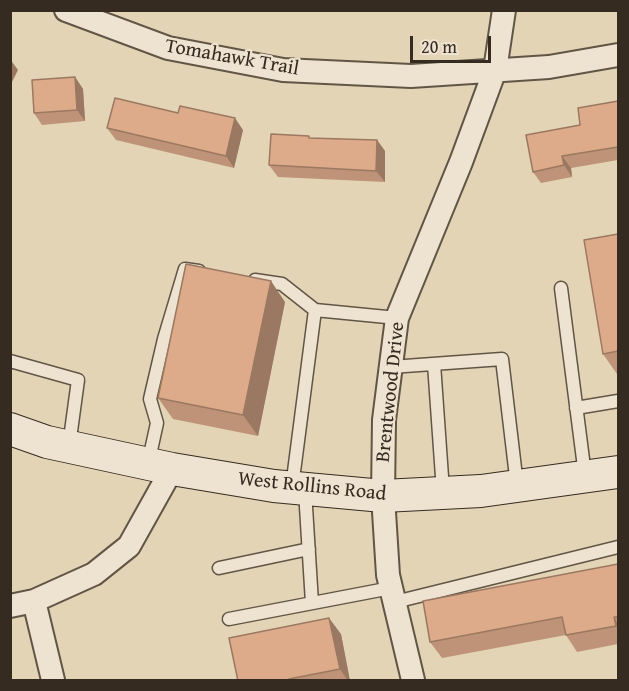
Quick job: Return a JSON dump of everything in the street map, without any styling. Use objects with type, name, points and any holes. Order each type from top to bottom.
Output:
[{"type":"main road","name":"West Rollins Road","points":[[10,429],[47,442],[160,466],[298,488],[383,496],[481,491],[618,472]]},
{"type":"street","name":"Tomahawk Trail","points":[[66,10],[168,48],[284,70],[411,76],[549,67],[618,55]]},
{"type":"street","name":"Brentwood Drive","points":[[412,681],[388,575],[383,496],[384,420],[397,318],[461,162],[495,70],[504,10]]},
{"type":"street","points":[[10,606],[34,601],[94,574],[129,546],[160,466]]},
{"type":"street","points":[[34,601],[52,681]]},
{"type":"lane","points":[[160,466],[157,423],[150,399],[164,339],[185,269],[207,273]]},
{"type":"lane","points":[[239,278],[282,284],[315,310],[397,318]]},
{"type":"lane","points":[[561,288],[585,476]]},
{"type":"lane","points":[[312,603],[309,549],[298,488],[315,310]]},
{"type":"lane","points":[[391,367],[502,359],[517,486]]},
{"type":"lane","points":[[10,361],[78,380],[69,447]]},
{"type":"lane","points":[[434,364],[443,493]]},
{"type":"lane","points":[[576,408],[618,401]]},
{"type":"lane","points":[[229,619],[312,603],[393,595],[618,547]]},
{"type":"lane","points":[[219,568],[309,549]]},
{"type":"building","points":[[75,77],[77,110],[34,113],[32,80]]},
{"type":"building","points":[[115,98],[178,113],[180,106],[235,118],[226,156],[107,128]]},
{"type":"building","points":[[618,101],[618,147],[562,156],[564,165],[533,172],[526,135],[580,125],[578,108]]},
{"type":"building","points":[[271,134],[309,136],[309,138],[377,140],[376,171],[269,165]]},
{"type":"building","points":[[618,234],[618,351],[603,354],[584,240]]},
{"type":"building","points":[[186,264],[271,281],[243,415],[158,398]]},
{"type":"building","points":[[618,564],[618,617],[614,617],[616,626],[566,635],[562,617],[430,642],[423,601]]},
{"type":"building","points":[[329,618],[340,669],[289,679],[289,681],[238,681],[229,638]]}]
